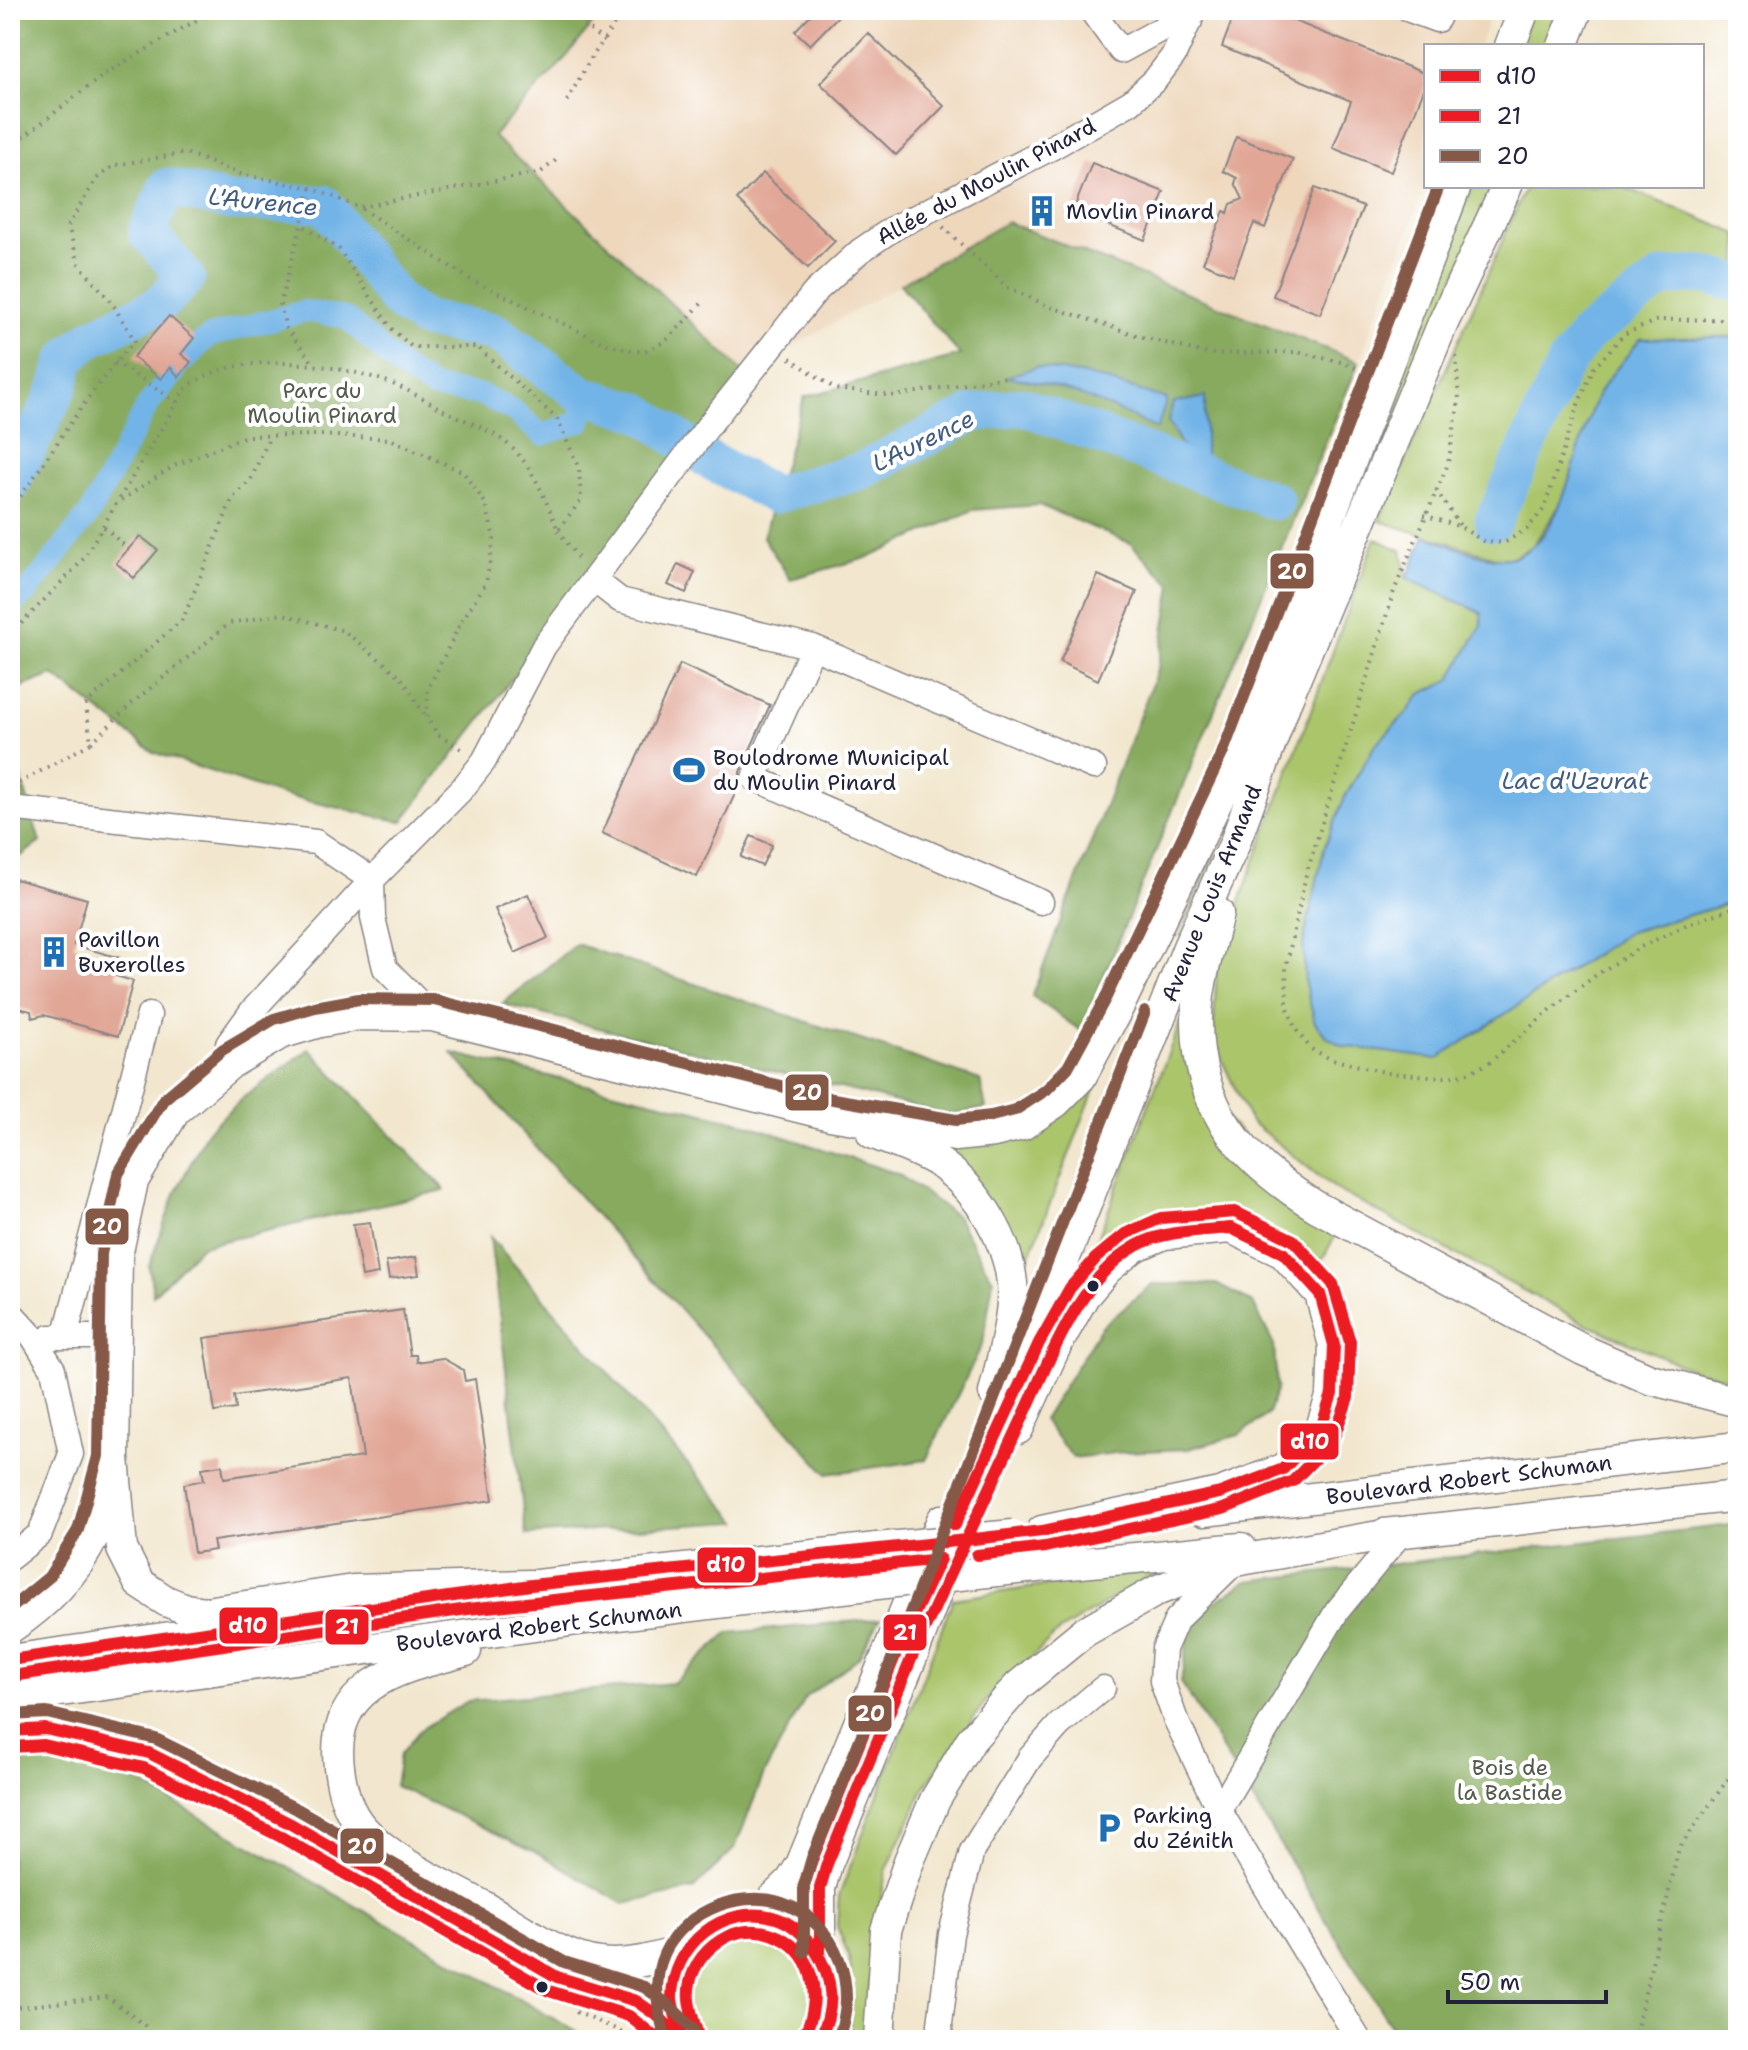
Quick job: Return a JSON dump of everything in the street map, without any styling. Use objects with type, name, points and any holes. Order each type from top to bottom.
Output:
[{"type":"main road","points":[[1511,44],[1524,10]]},
{"type":"main road","points":[[1564,44],[1577,10]]},
{"type":"main road","name":"Avenue Louis Armand","points":[[994,1393],[1097,1121],[1152,992],[1455,188]]},
{"type":"main road","name":"Avenue Louis Armand","points":[[914,1652],[1033,1337],[1188,947],[1234,845],[1287,699],[1443,323],[1506,188]]},
{"type":"main road","points":[[530,1585],[353,1590],[206,1612],[186,1609],[166,1601],[139,1583],[122,1549],[114,1458],[117,1256],[133,1181],[175,1111],[231,1063],[280,1034],[320,1022],[360,1015],[432,1016],[830,1115],[955,1136],[1022,1125],[1056,1102],[1081,1077],[1120,1004],[1237,760]]},
{"type":"main road","points":[[1234,845],[1200,990],[1197,1021],[1209,1092],[1225,1124],[1247,1155],[1279,1183],[1317,1207],[1583,1350],[1650,1379],[1738,1402]]},
{"type":"main road","points":[[756,1915],[791,1881],[814,1836],[994,1393],[1007,1332],[1012,1283],[1001,1239],[976,1199],[944,1166],[830,1115]]},
{"type":"main road","points":[[820,1952],[820,1888],[827,1864],[914,1652],[1054,1350],[1084,1296],[1107,1269],[1134,1247],[1164,1234],[1231,1228],[1283,1253],[1320,1294],[1334,1345],[1332,1394],[1320,1431],[1283,1469],[1220,1493],[1028,1533]]},
{"type":"main road","name":"Boulevard Robert Schuman","points":[[10,1660],[530,1585],[1028,1533],[1738,1447]]},
{"type":"main road","points":[[10,1628],[29,1616],[61,1587],[93,1536],[114,1458]]},
{"type":"main road","name":"Boulevard Robert Schuman","points":[[10,1698],[578,1620],[868,1585],[1738,1496]]},
{"type":"main road","points":[[879,2040],[886,1930],[909,1861],[935,1800],[971,1740],[1018,1686],[1084,1632],[1158,1590],[1235,1561],[1402,1532]]},
{"type":"main road","points":[[578,1620],[397,1670],[369,1685],[348,1712],[337,1751],[343,1796],[361,1827],[391,1854],[560,1950],[599,1963],[640,1962],[684,1950]]},
{"type":"main road","points":[[10,1731],[45,1729],[149,1753],[289,1823],[542,1969],[636,2001],[659,2017],[682,2040]]},
{"type":"main road","points":[[682,2040],[673,2018],[670,1995],[673,1971],[684,1950],[698,1934],[715,1923],[735,1916],[756,1915],[775,1918],[792,1926],[808,1937],[820,1952],[830,1976],[833,2001],[827,2026],[819,2040]]},
{"type":"street","points":[[1091,10],[1121,51],[1192,15]]},
{"type":"street","points":[[1410,10],[1437,20],[1442,10]]},
{"type":"street","name":"Allée du Moulin Pinard","points":[[231,1063],[228,1044],[252,1011],[372,880],[462,789],[484,761],[544,646],[709,425],[815,292],[860,251],[894,228],[1051,148],[1131,102],[1155,80],[1174,55],[1192,15]]},
{"type":"street","points":[[594,580],[620,600],[813,647],[1094,767]]},
{"type":"street","points":[[813,647],[754,778],[1041,902]]},
{"type":"street","points":[[10,808],[316,842],[372,880],[373,918],[385,968],[432,1016]]},
{"type":"street","points":[[65,1337],[149,1015]]},
{"type":"street","points":[[10,1312],[33,1337],[53,1369],[71,1454],[40,1534],[10,1558]]},
{"type":"street","points":[[33,1337],[116,1337]]},
{"type":"street","points":[[1219,1810],[1337,1611],[1402,1532]]},
{"type":"street","points":[[1235,1561],[1177,1619],[1164,1649],[1162,1681],[1175,1718],[1219,1810],[1359,2040]]},
{"type":"street","points":[[941,2040],[940,2024],[951,1934],[972,1851],[1030,1758],[1059,1725],[1103,1688]]},
{"type":"path","points":[[10,147],[106,73],[214,10]]},
{"type":"path","points":[[565,10],[604,41]]},
{"type":"path","points":[[567,101],[624,10]]},
{"type":"path","points":[[12,507],[115,362],[135,341],[79,264],[68,226],[96,179],[115,165],[186,153],[240,174],[311,188],[359,207],[471,280],[606,344],[645,351],[666,341],[703,302]]},
{"type":"path","points":[[359,207],[541,172],[560,157]]},
{"type":"path","points":[[311,188],[280,304],[286,328],[313,364]]},
{"type":"path","points":[[928,211],[967,252],[1007,287],[1048,306],[1142,337],[1208,354],[1297,352],[1341,362],[1381,378]]},
{"type":"path","points":[[303,226],[339,249],[391,328],[412,347],[477,347],[557,419],[562,436],[579,468],[581,500],[558,530]]},
{"type":"path","points":[[1424,515],[1461,527],[1483,541],[1504,543],[1527,529],[1544,509],[1579,402],[1594,368],[1624,334],[1658,320],[1738,319]]},
{"type":"path","points":[[1443,323],[1458,361],[1459,400],[1448,464],[1394,591],[1306,875],[1286,967],[1287,1006],[1295,1028],[1311,1049],[1331,1059],[1388,1073],[1444,1077],[1465,1074],[1489,1063],[1549,1011],[1628,954],[1688,924],[1738,906]]},
{"type":"path","points":[[771,345],[835,389],[894,396],[1006,377]]},
{"type":"path","points":[[115,362],[175,400]]},
{"type":"path","points":[[10,635],[82,561],[175,400],[197,379],[242,365],[313,364],[387,382],[506,443],[536,478],[558,530],[594,580]]},
{"type":"path","points":[[119,501],[176,465],[246,436],[390,439],[463,472],[486,504],[494,539],[486,583],[461,622],[428,689],[427,718]]},
{"type":"path","points":[[91,743],[86,704],[183,619],[233,497],[250,481],[270,436]]},
{"type":"path","points":[[1436,490],[1461,527]]},
{"type":"path","points":[[104,527],[131,552]]},
{"type":"path","points":[[10,788],[91,743],[131,704],[230,623],[283,614],[344,631],[401,677],[438,735],[484,761]]},
{"type":"path","points":[[1634,2040],[1679,1848],[1738,1765]]},
{"type":"path","points":[[10,2008],[108,1997],[144,2025],[155,2040]]},
{"type":"path","points":[[564,2005],[618,2030],[631,2040]]},
{"type":"shaded area","points":[[604,10],[1493,10],[1480,44],[1424,44],[1425,188],[1359,362],[1007,222],[746,374],[493,136],[563,61]]},
{"type":"green space","name":"Parc du Moulin Pinard","points":[[10,10],[604,10],[563,61],[493,136],[746,374],[402,822],[281,795],[153,752],[53,675],[10,691]]},
{"type":"green space","points":[[1532,10],[1566,10],[1552,44],[1519,44]]},
{"type":"green space","points":[[1464,188],[1492,188],[1278,708],[1179,937]]},
{"type":"green space","points":[[1626,188],[1738,234],[1738,338],[1724,337],[1598,394],[1562,502],[1533,546],[1511,558],[1498,558],[1379,521],[1525,189]]},
{"type":"green space","points":[[1007,222],[1359,362],[1081,1031],[1032,996],[1158,668],[1172,585],[1130,543],[1039,505],[973,510],[870,557],[790,579],[763,537],[804,397],[960,355],[900,284]]},
{"type":"green space","points":[[1375,538],[1402,551],[1407,578],[1482,613],[1481,627],[1450,680],[1421,694],[1375,745],[1345,797],[1324,849],[1303,944],[1437,1059],[1629,932],[1738,901],[1738,1380],[1698,1372],[1584,1323],[1335,1189],[1250,1121],[1213,1041],[1217,963]]},
{"type":"green space","points":[[10,739],[40,842],[10,864]]},
{"type":"green space","points":[[576,944],[980,1080],[986,1108],[949,1115],[502,1004]]},
{"type":"green space","points":[[1186,1007],[1204,1098],[1340,1227],[1316,1271],[1233,1219],[1192,1215],[1156,1222],[1085,1272]]},
{"type":"green space","points":[[1115,1036],[1020,1281],[929,1143],[995,1144]]},
{"type":"green space","points":[[309,1049],[445,1190],[201,1246],[153,1295],[149,1266],[175,1194],[207,1131],[244,1097]]},
{"type":"green space","points":[[452,1053],[737,1121],[898,1174],[957,1217],[993,1280],[983,1343],[926,1460],[827,1474]]},
{"type":"green space","points":[[490,1237],[738,1522],[526,1535]]},
{"type":"green space","points":[[1152,1284],[1216,1284],[1253,1303],[1274,1345],[1277,1388],[1268,1414],[1239,1435],[1188,1449],[1073,1458],[1043,1420],[1101,1327]]},
{"type":"green space","name":"Bois de la Bastide","points":[[1738,1524],[1738,2040],[1399,2040],[1181,1682],[1191,1618],[1247,1581]]},
{"type":"green space","points":[[1168,1568],[1146,1578],[1057,1633],[986,1701],[926,1785],[886,1871],[872,1949],[866,2040],[848,2040],[853,1991],[849,1957],[837,1926],[839,1896],[953,1599]]},
{"type":"green space","points":[[880,1619],[858,1658],[806,1697],[764,1774],[735,1848],[693,1889],[624,1904],[540,1854],[395,1786],[400,1755],[420,1730],[468,1701],[673,1683],[729,1633]]},
{"type":"green space","points":[[68,1742],[591,2040],[10,2040],[10,1750]]},
{"type":"green space","points":[[750,1928],[772,1932],[792,1943],[809,1965],[815,1991],[814,2004],[805,2029],[796,2040],[705,2040],[693,2021],[686,2003],[685,1985],[689,1969],[711,1943]]},
{"type":"water","name":"Lac d'Uzurat","points":[[1738,338],[1738,901],[1629,932],[1437,1059],[1343,1046],[1327,1037],[1315,1023],[1305,984],[1303,944],[1324,849],[1345,797],[1375,745],[1421,694],[1450,680],[1481,627],[1482,613],[1407,578],[1425,536],[1489,557],[1508,558],[1528,550],[1556,513],[1599,393],[1640,339]]},
{"type":"water","points":[[1037,367],[1090,376],[1167,399],[1157,429],[1065,390],[1006,377]]},
{"type":"water","points":[[1205,397],[1205,457],[1182,446],[1168,421],[1173,403]]},
{"type":"building","points":[[815,10],[844,10],[810,45],[795,31]]},
{"type":"building","points":[[1236,10],[1267,10],[1424,73],[1424,89],[1391,172],[1333,148],[1351,101],[1222,47]]},
{"type":"building","points":[[868,33],[944,106],[896,155],[820,83]]},
{"type":"building","points":[[1236,137],[1293,159],[1265,228],[1254,223],[1233,275],[1203,263],[1224,211],[1228,213],[1231,204],[1243,199],[1235,183],[1237,178],[1223,171]]},
{"type":"building","points":[[1092,163],[1164,192],[1145,240],[1073,211]]},
{"type":"building","points":[[763,173],[835,241],[808,268],[737,200]]},
{"type":"building","points":[[1315,188],[1363,207],[1320,314],[1273,296]]},
{"type":"building","points":[[169,316],[194,338],[181,354],[191,362],[179,377],[170,367],[161,379],[133,357]]},
{"type":"building","points":[[140,536],[158,550],[134,578],[116,563]]},
{"type":"building","points":[[678,564],[695,572],[686,593],[668,585]]},
{"type":"building","points":[[1098,575],[1137,592],[1098,680],[1060,662]]},
{"type":"building","name":"Boulodrome Municipal du Moulin Pinard","points":[[680,664],[770,705],[740,772],[740,783],[697,877],[602,833]]},
{"type":"building","points":[[751,836],[772,845],[762,866],[741,857]]},
{"type":"building","name":"Pavillon Buxerolles","points":[[15,879],[87,899],[74,945],[120,958],[116,976],[133,981],[118,1036],[44,1015],[32,1018],[31,1011],[10,1006],[10,896]]},
{"type":"building","points":[[528,894],[548,938],[515,953],[495,909]]},
{"type":"building","points":[[370,1222],[378,1274],[362,1277],[353,1224]]},
{"type":"building","points":[[416,1257],[419,1275],[389,1279],[386,1262]]},
{"type":"building","points":[[403,1310],[410,1355],[416,1355],[417,1362],[442,1358],[463,1370],[465,1381],[475,1379],[493,1500],[213,1541],[215,1550],[194,1553],[184,1484],[204,1480],[202,1468],[222,1465],[224,1478],[363,1457],[352,1378],[234,1396],[236,1409],[215,1412],[204,1338]]},
{"type":"waterway","name":"L'Aurence","points":[[10,485],[72,353],[93,337],[159,305],[186,278],[147,232],[167,187],[231,202],[324,204],[396,299],[423,319],[495,332],[583,395],[640,412],[707,459],[774,495],[861,471],[971,414],[1022,406],[1275,501]]},
{"type":"waterway","name":"L'Aurence","points":[[1493,522],[1564,366],[1587,334],[1662,278],[1700,274],[1738,283]]},
{"type":"waterway","name":"L'Aurence","points":[[187,359],[213,335],[305,311],[346,318],[401,367],[433,388],[482,395],[514,411],[542,435],[581,421],[583,395]]},
{"type":"waterway","name":"L'Aurence","points":[[10,606],[29,590],[90,513],[149,403],[175,372]]},
{"type":"transit line","name":"20","points":[[10,1609],[49,1577],[78,1530],[98,1456],[101,1254],[118,1174],[163,1100],[222,1050],[274,1019],[359,999],[434,1000],[833,1099],[956,1120],[1015,1110],[1046,1090],[1068,1067],[1106,997],[1222,754],[1438,188]]},
{"type":"transit line","name":"20","points":[[804,1952],[804,1886],[812,1858],[1145,1012]]},
{"type":"transit line","name":"21","points":[[955,1525],[1039,1343],[1070,1288],[1096,1258],[1125,1234],[1161,1218],[1235,1212],[1293,1240],[1333,1284],[1350,1342],[1348,1398],[1333,1440],[1293,1481],[1223,1509],[1045,1547],[977,1555]]},
{"type":"transit line","name":"d10","points":[[1231,1228],[1283,1253],[1320,1294],[1334,1345],[1332,1394],[1320,1431],[1283,1469],[1220,1493],[1042,1531],[966,1540],[1055,1347],[1082,1299],[1098,1278],[1116,1260],[1147,1241],[1182,1232],[1231,1228]]},
{"type":"transit line","name":"d10","points":[[10,1660],[531,1585],[966,1540]]},
{"type":"transit line","name":"d10","points":[[820,1952],[820,1888],[827,1864],[914,1652],[966,1540]]},
{"type":"transit line","name":"21","points":[[12,1676],[468,1609],[940,1559],[899,1646],[812,1860],[804,1886],[804,1952]]},
{"type":"transit line","name":"20","points":[[10,1715],[47,1713],[156,1739],[297,1809],[564,1962],[644,1987],[669,2005],[693,2029]]},
{"type":"transit line","name":"d10","points":[[10,1731],[45,1729],[149,1753],[289,1823],[557,1977],[636,2001],[659,2017],[682,2040]]},
{"type":"transit line","name":"21","points":[[11,1747],[44,1745],[144,1768],[281,1837],[549,1991],[629,2016],[659,2040]]},
{"type":"transit line","name":"20","points":[[666,2040],[659,2011],[657,1982],[669,1945],[680,1931],[710,1909],[746,1899],[782,1903],[801,1912],[830,1941],[839,1960],[846,2000],[844,2020],[837,2040]]},
{"type":"transit line","name":"d10","points":[[683,2040],[672,1998],[674,1979],[681,1961],[691,1945],[720,1922],[738,1916],[757,1915],[776,1918],[793,1927],[810,1943],[821,1960],[829,1982],[830,2005],[819,2040]]},
{"type":"transit line","name":"21","points":[[698,2036],[689,2000],[695,1969],[714,1945],[741,1932],[756,1931],[786,1941],[806,1962],[814,1990],[805,2033]]},
{"type":"place","name":"Movlin Pinard","points":[[1042,211]]},
{"type":"place","name":"Boulodrome Municipal du Moulin Pinard","points":[[689,770]]},
{"type":"place","name":"Pavillon Buxerolles","points":[[54,952]]},
{"type":"place","name":"Parking du Zénith","points":[[1109,1828]]}]
